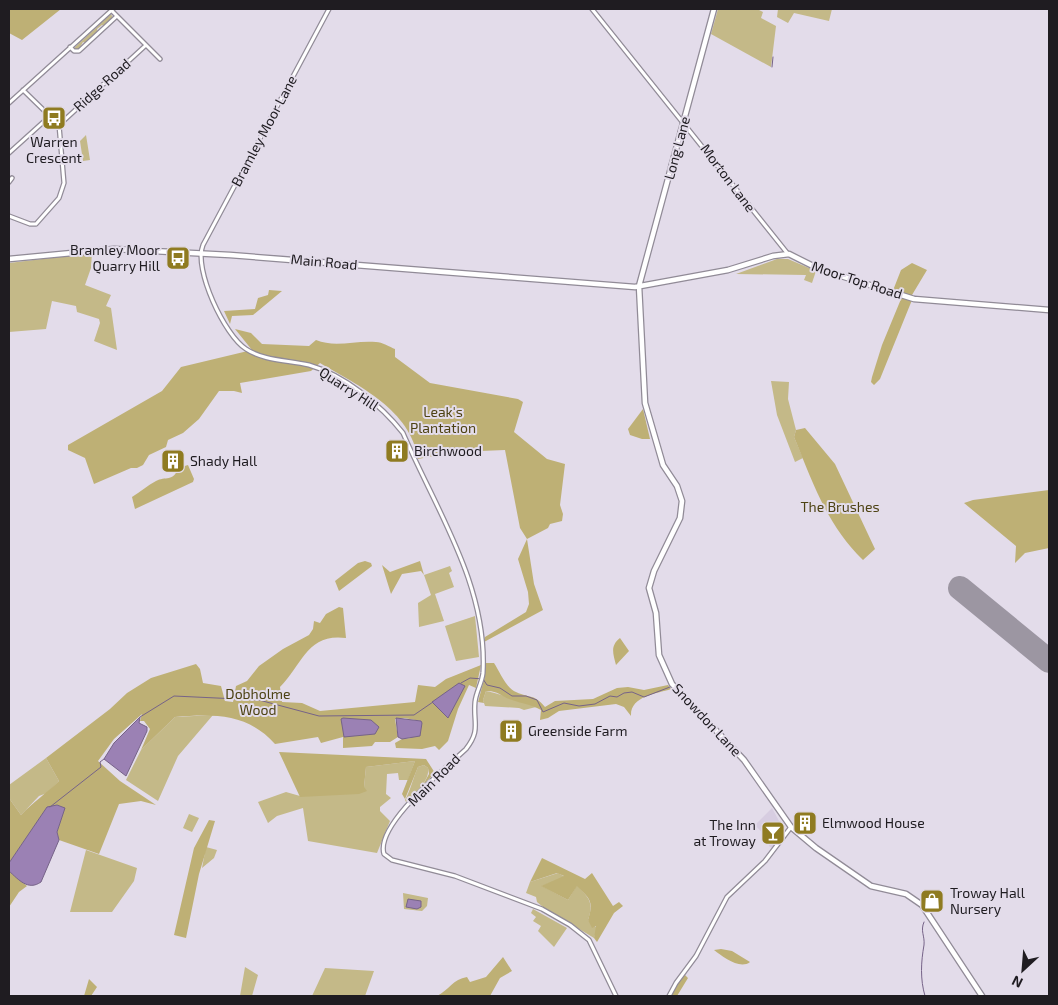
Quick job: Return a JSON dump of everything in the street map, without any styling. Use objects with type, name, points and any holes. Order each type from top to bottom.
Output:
[{"type":"main road","name":"Long Lane","points":[[639,286],[685,122],[714,9]]},
{"type":"main road","name":"Main Road","points":[[9,259],[99,249],[200,253],[639,286]]},
{"type":"main road","points":[[639,286],[728,270],[773,256],[788,254]]},
{"type":"main road","name":"Moor Top Road","points":[[788,254],[819,269],[914,299],[1049,310]]},
{"type":"main road","name":"Snowdon Lane","points":[[639,286],[645,403],[663,465],[677,486],[682,501],[680,518],[654,572],[649,588],[656,613],[659,655],[672,684],[744,760],[791,827],[816,848],[871,886],[906,894],[922,905],[982,996]]},
{"type":"street","points":[[9,103],[112,9],[116,16],[160,59]]},
{"type":"street","name":"Bramley Moor Lane","points":[[200,253],[329,9]]},
{"type":"street","name":"Morton Lane","points":[[592,9],[685,122],[788,254]]},
{"type":"street","points":[[70,47],[74,51],[79,51],[116,16]]},
{"type":"street","name":"Ridge Road","points":[[59,125],[145,46]]},
{"type":"street","points":[[9,216],[35,225],[59,198],[64,179],[59,125],[23,90]]},
{"type":"street","points":[[9,154],[50,116]]},
{"type":"street","points":[[9,182],[12,178]]},
{"type":"street","name":"Quarry Hill","points":[[200,253],[206,282],[215,305],[228,329],[246,349],[260,356],[319,369],[358,392],[391,418],[403,433]]},
{"type":"street","name":"Main Road","points":[[403,433],[470,581],[480,619],[482,679],[475,703],[475,736],[466,748],[392,822],[383,846],[384,854],[392,860],[454,876],[542,909],[570,925],[589,940],[616,996]]},
{"type":"street","points":[[669,996],[696,956],[727,897],[765,861],[791,827]]},
{"type":"shaded area","points":[[718,9],[757,9],[763,12],[761,18],[776,26],[771,67],[711,34]]},
{"type":"shaded area","points":[[778,9],[832,9],[829,21],[794,13],[788,23],[777,17]]},
{"type":"shaded area","points":[[111,14],[113,18],[105,26],[102,25],[97,29],[98,32],[85,43],[83,42],[79,49],[73,49]]},
{"type":"shaded area","points":[[86,135],[90,160],[83,161],[80,141]]},
{"type":"shaded area","points":[[92,253],[91,268],[85,285],[111,295],[106,306],[111,308],[117,350],[94,341],[100,323],[99,319],[77,312],[76,306],[52,301],[46,329],[9,332],[9,263]]},
{"type":"shaded area","points":[[777,259],[788,259],[816,271],[812,283],[804,280],[806,275],[736,274]]},
{"type":"shaded area","points":[[771,381],[789,382],[788,399],[796,430],[794,437],[803,458],[795,462],[777,415]]},
{"type":"shaded area","points":[[450,566],[452,571],[449,573],[454,587],[435,594],[444,621],[419,627],[418,603],[431,595],[424,575]]},
{"type":"shaded area","points":[[475,616],[479,657],[456,661],[445,626]]},
{"type":"shaded area","points":[[459,683],[465,686],[448,718],[432,702]]},
{"type":"shaded area","points":[[486,691],[536,707],[524,710],[485,706],[483,700]]},
{"type":"shaded area","points":[[213,715],[178,756],[158,801],[126,780],[141,750],[175,717]]},
{"type":"shaded area","points":[[140,717],[139,723],[147,727],[147,731],[126,776],[104,759],[114,743]]},
{"type":"shaded area","points":[[396,718],[421,721],[420,736],[402,739],[398,737]]},
{"type":"shaded area","points":[[341,719],[371,720],[379,727],[375,734],[344,737]]},
{"type":"shaded area","points":[[46,758],[59,781],[47,793],[39,796],[21,815],[9,798],[9,785]]},
{"type":"shaded area","points":[[415,761],[408,780],[399,780],[398,773],[387,774],[386,794],[391,798],[380,807],[380,811],[390,821],[377,853],[308,841],[303,808],[277,816],[268,823],[258,802],[286,792],[300,796],[364,787],[366,767]]},
{"type":"shaded area","points":[[424,765],[428,768],[427,778],[406,802],[405,800],[418,767]]},
{"type":"shaded area","points":[[57,805],[65,808],[57,832],[59,840],[41,882],[28,885],[20,881],[9,871],[9,863],[47,807]]},
{"type":"shaded area","points":[[772,808],[785,832],[773,849],[769,846],[770,841],[755,825]]},
{"type":"shaded area","points":[[189,814],[199,818],[192,832],[183,828]]},
{"type":"shaded area","points":[[206,847],[217,850],[214,858],[202,868]]},
{"type":"shaded area","points":[[86,850],[137,868],[134,881],[112,912],[70,912]]},
{"type":"shaded area","points":[[558,873],[565,877],[542,886],[568,900],[577,885],[585,894],[590,904],[588,920],[597,928],[594,938],[543,907],[537,902],[536,897],[526,893],[530,882]]},
{"type":"shaded area","points":[[403,893],[428,898],[427,906],[422,911],[404,909]]},
{"type":"shaded area","points":[[408,899],[421,901],[421,907],[417,909],[406,907]]},
{"type":"shaded area","points":[[533,909],[567,928],[554,947],[538,931],[541,926],[533,921],[536,917],[531,913]]},
{"type":"shaded area","points":[[245,967],[258,975],[252,996],[240,996]]},
{"type":"shaded area","points":[[325,968],[374,971],[365,996],[312,996]]},
{"type":"green space","points":[[9,9],[61,9],[22,40],[9,33]]},
{"type":"green space","points":[[912,263],[927,270],[909,300],[912,300],[880,379],[874,385],[871,382],[872,377],[882,345],[901,299],[873,290],[874,288],[892,293],[901,270]]},
{"type":"green space","points":[[269,290],[282,291],[253,315],[232,316],[230,324],[224,311],[255,309],[258,298],[268,295]]},
{"type":"green space","name":"Leak's Plantation","points":[[235,329],[251,333],[262,344],[309,346],[316,340],[338,344],[381,343],[395,349],[395,357],[430,383],[518,399],[523,402],[514,432],[547,459],[565,464],[560,505],[563,514],[562,521],[550,524],[548,528],[527,539],[520,528],[505,450],[456,452],[418,459],[413,442],[405,427],[394,413],[381,401],[320,363],[311,371],[240,383],[242,393],[219,391],[199,419],[183,433],[168,440],[166,447],[149,455],[143,465],[131,468],[94,484],[85,458],[68,450],[68,445],[162,391],[181,367],[252,350]]},
{"type":"green space","points":[[643,409],[650,439],[642,439],[630,435],[628,429]]},
{"type":"green space","name":"The Brushes","points":[[805,428],[835,464],[875,549],[863,560],[850,547],[822,503],[794,437],[796,430]]},
{"type":"green space","points":[[188,465],[194,479],[193,482],[135,509],[132,497],[156,481],[172,477],[178,468]]},
{"type":"green space","points":[[1049,490],[1049,548],[1025,553],[1015,563],[1016,546],[964,503],[973,500]]},
{"type":"green space","points":[[527,539],[534,584],[543,610],[484,642],[485,637],[526,612],[529,604],[528,592],[518,559]]},
{"type":"green space","points":[[365,561],[371,563],[372,566],[339,591],[335,581],[358,563]]},
{"type":"green space","points":[[420,561],[424,575],[421,571],[402,574],[391,594],[382,565],[390,572]]},
{"type":"green space","name":"Dobholme Wood","points":[[339,607],[343,608],[346,638],[322,640],[307,652],[280,687],[282,702],[302,703],[320,711],[415,702],[418,685],[435,687],[446,679],[481,665],[476,688],[469,685],[458,709],[448,741],[439,750],[435,746],[422,749],[396,748],[395,743],[402,739],[411,738],[421,721],[404,718],[395,719],[398,737],[390,742],[375,742],[372,746],[343,748],[343,737],[321,743],[318,737],[275,744],[253,726],[241,721],[216,716],[203,716],[175,717],[141,750],[150,729],[144,721],[140,721],[142,714],[114,739],[98,761],[120,781],[156,805],[141,801],[119,804],[99,854],[59,840],[57,832],[64,808],[57,805],[47,808],[9,863],[9,798],[21,815],[59,781],[46,758],[110,709],[127,693],[151,678],[196,664],[200,669],[203,683],[221,686],[225,701],[233,702],[236,686],[247,681],[259,666],[283,649],[309,635],[313,629],[314,621],[320,623],[326,614]]},
{"type":"green space","points":[[620,638],[629,651],[616,665],[613,653],[615,644]]},
{"type":"green space","points":[[485,663],[494,663],[512,690],[535,698],[545,707],[555,701],[593,699],[617,688],[628,687],[644,690],[668,685],[671,689],[651,694],[639,700],[632,709],[631,716],[624,707],[616,704],[559,711],[548,718],[540,720],[541,710],[493,692],[486,691],[484,703],[478,702],[485,676]]},
{"type":"green space","points":[[279,752],[426,759],[435,773],[423,785],[429,774],[428,768],[424,765],[418,767],[405,799],[402,794],[415,761],[366,767],[364,787],[367,791],[359,794],[300,797]]},
{"type":"green space","points":[[209,820],[215,821],[199,874],[186,938],[174,935],[194,848]]},
{"type":"green space","points":[[542,858],[585,879],[592,873],[613,906],[619,902],[623,906],[614,913],[597,942],[594,938],[596,926],[592,928],[588,920],[591,909],[590,901],[577,886],[568,900],[541,886],[564,876],[557,873],[530,882]]},
{"type":"green space","points":[[9,871],[27,886],[19,892],[9,907]]},
{"type":"green space","points":[[714,950],[732,951],[750,962],[737,964],[732,962]]},
{"type":"green space","points":[[503,957],[512,971],[500,978],[490,996],[437,996],[462,978],[467,977],[470,982],[486,977]]},
{"type":"green space","points":[[685,975],[688,978],[677,996],[671,996],[675,987]]},
{"type":"green space","points":[[89,979],[97,987],[91,996],[84,996]]},
{"type":"waterway","points":[[772,67],[773,57]]},
{"type":"waterway","points":[[461,683],[470,678],[483,679],[487,685],[500,688],[512,696],[526,696],[537,700],[543,712],[564,703],[579,706],[595,704],[610,696],[617,697],[624,693],[632,692],[644,697],[670,687]]},
{"type":"waterway","points":[[140,717],[174,696],[259,700],[319,716],[414,715],[433,702]]},
{"type":"waterway","points":[[50,807],[101,767],[100,762],[104,759]]},
{"type":"waterway","points":[[924,922],[922,928],[924,942],[921,971],[925,996]]},
{"type":"runway","points":[[960,588],[1049,661]]},
{"type":"place","name":"Warren Crescent","points":[[54,118]]},
{"type":"place","name":"Bramley Moor Quarry Hill","points":[[178,258]]},
{"type":"place","name":"Birchwood","points":[[397,451]]},
{"type":"place","name":"Shady Hall","points":[[173,461]]},
{"type":"place","name":"Greenside Farm","points":[[511,731]]},
{"type":"place","name":"Elmwood House","points":[[805,823]]},
{"type":"place","name":"The Inn at Troway","points":[[773,833]]},
{"type":"place","name":"Troway Hall Nursery","points":[[932,901]]}]
